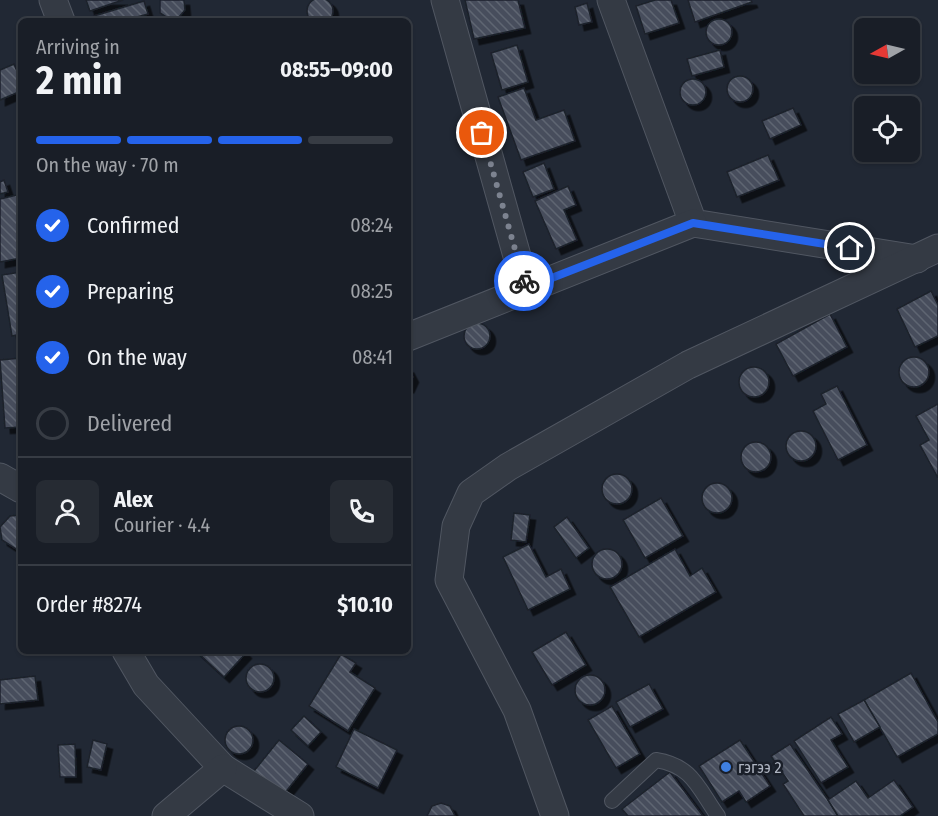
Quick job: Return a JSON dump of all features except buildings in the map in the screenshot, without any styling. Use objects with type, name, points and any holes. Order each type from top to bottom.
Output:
[{"type":"street","points":[[53,0],[60,18]]},
{"type":"street","points":[[445,0],[526,288]]},
{"type":"street","points":[[611,0],[693,223]]},
{"type":"street","points":[[411,336],[693,223],[927,253]]},
{"type":"street","points":[[555,816],[517,710],[449,580],[456,526],[471,493],[508,467],[688,365],[927,253]]},
{"type":"street","points":[[0,477],[18,487]]},
{"type":"street","points":[[128,654],[146,685],[223,768],[300,816]]},
{"type":"street","points":[[166,816],[223,768]]},
{"type":"lane","points":[[612,801],[656,760],[675,763],[687,771],[718,816]]},
{"type":"way so far","points":[[482,133],[524,281]]},
{"type":"place","name":"гэгээ 2","points":[[726,767]]},
{"type":"route","points":[[524,281],[526,288],[693,223],[850,248]]}]
